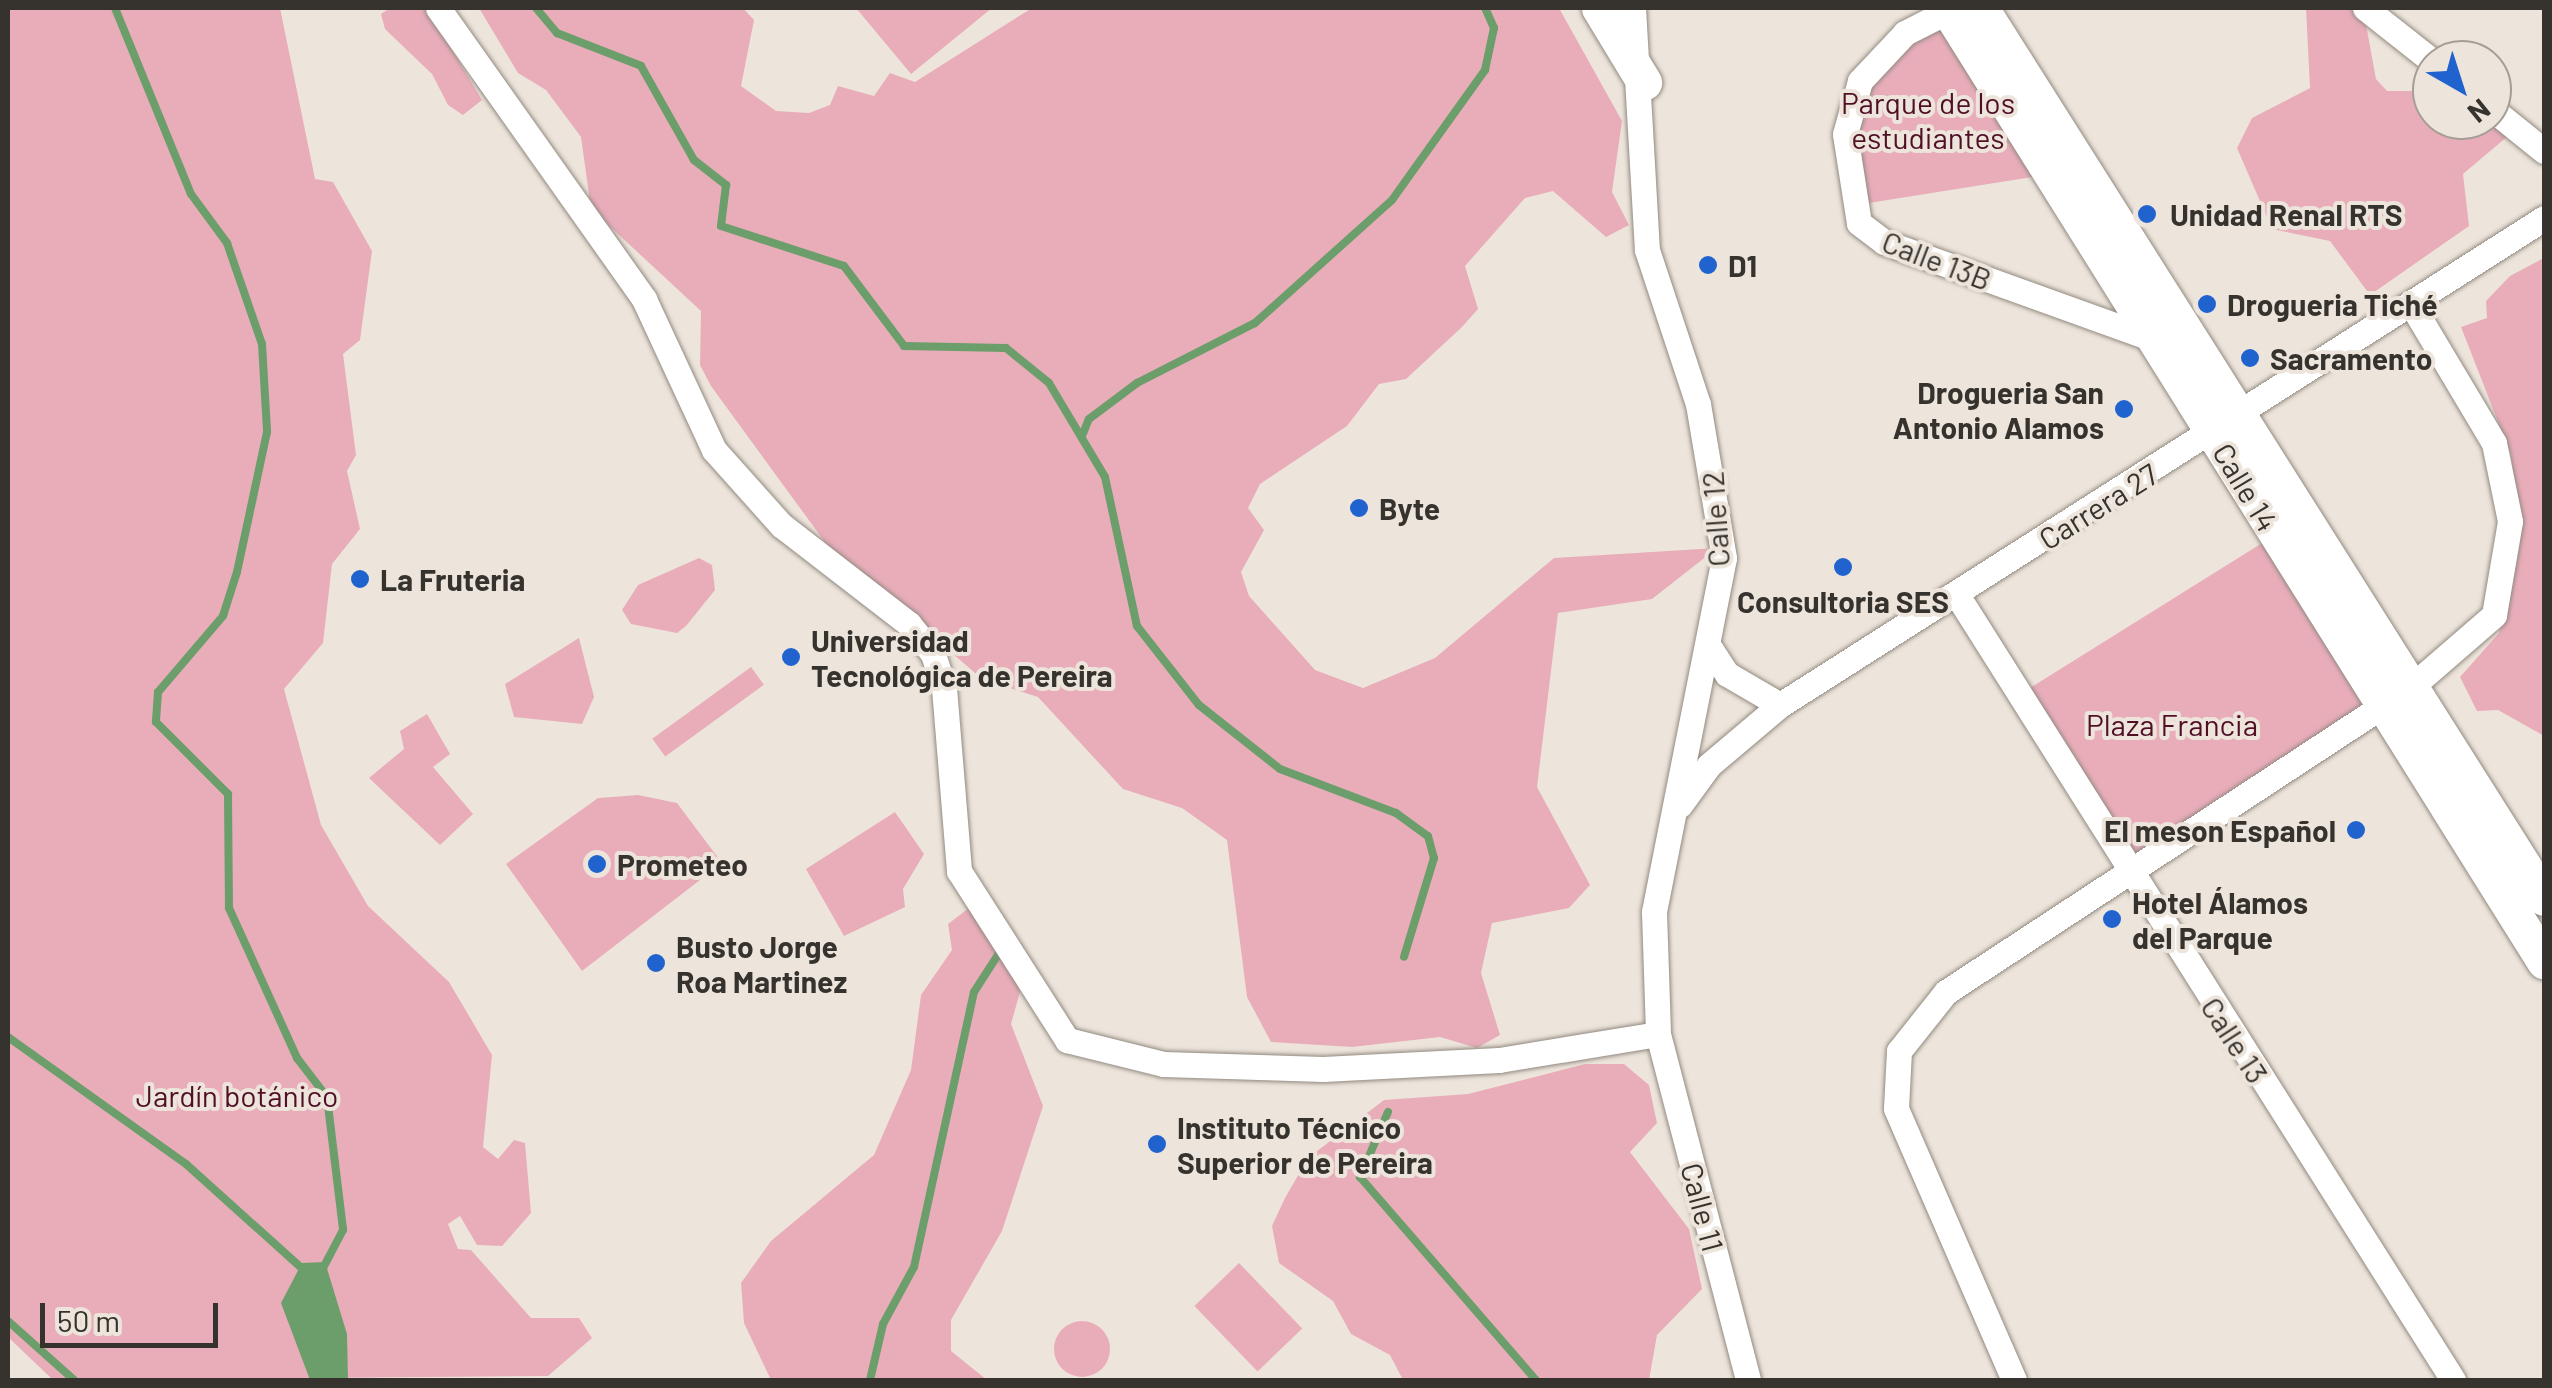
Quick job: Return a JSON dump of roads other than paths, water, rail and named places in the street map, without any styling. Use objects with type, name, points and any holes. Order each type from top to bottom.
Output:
[{"type":"main road","points":[[1599,8],[1644,82]]},
{"type":"main road","name":"Calle 14","points":[[1960,8],[2154,339],[2226,425],[2381,707],[2544,961]]},
{"type":"main road","name":"Calle 14","points":[[1960,8],[2226,425],[2411,688],[2544,898]]},
{"type":"street","points":[[438,8],[644,299],[714,450],[781,525],[886,604],[933,654],[944,688],[960,871],[1067,1040],[1163,1064],[1323,1068],[1499,1060],[1658,1034]]},
{"type":"street","name":"Calle 12","points":[[1634,8],[1644,82],[1648,250],[1698,404],[1720,512],[1710,648],[1672,818],[1651,938],[1658,1034]]},
{"type":"street","name":"Calle 13B","points":[[1960,8],[1905,34],[1860,81],[1846,134],[1859,222],[1884,242],[2154,339]]},
{"type":"street","points":[[2365,8],[2412,45]]},
{"type":"street","points":[[2512,125],[2544,151]]},
{"type":"street","name":"Carrera 27","points":[[1672,818],[1709,765],[1780,705],[2226,425],[2544,218]]},
{"type":"street","points":[[2014,1380],[1896,1108],[1899,1051],[1946,992],[2130,876],[2411,688],[2494,614],[2510,521],[2488,429],[2411,304]]},
{"type":"street","name":"Calle 13","points":[[1957,595],[2130,876],[2453,1380]]},
{"type":"street","points":[[1710,648],[1739,684],[1780,705]]},
{"type":"street","name":"Calle 11","points":[[1658,1034],[1748,1380]]},
{"type":"waterway","points":[[115,8],[191,194],[227,243],[262,344],[267,432],[237,572],[223,616],[158,692],[156,722],[228,794],[229,908],[297,1058],[327,1097],[343,1230],[322,1270]]},
{"type":"waterway","points":[[536,8],[557,33],[641,66],[694,160],[726,185],[721,226],[844,266],[904,346],[1006,348],[1049,383],[1105,477],[1137,626],[1199,705],[1280,769],[1396,813],[1428,836],[1434,858],[1404,957]]},
{"type":"waterway","points":[[1082,436],[1089,419],[1137,383],[1255,323],[1392,200],[1485,70],[1494,28],[1485,8]]},
{"type":"waterway","points":[[870,1380],[883,1324],[914,1267],[974,992],[1003,947]]},
{"type":"waterway","points":[[8,1037],[186,1164],[305,1271]]},
{"type":"waterway","points":[[1388,1112],[1360,1177],[1536,1380]]},
{"type":"waterway","points":[[8,1321],[74,1380]]},
{"type":"place","name":"Unidad Renal RTS","points":[[2147,214]]},
{"type":"place","name":"D1","points":[[1708,265]]},
{"type":"place","name":"Drogueria Tiché","points":[[2207,304]]},
{"type":"place","name":"Sacramento","points":[[2250,358]]},
{"type":"place","name":"Drogueria San Antonio Alamos","points":[[2124,409]]},
{"type":"place","name":"Byte","points":[[1359,508]]},
{"type":"place","name":"Consultoria SES","points":[[1843,567]]},
{"type":"place","name":"La Fruteria","points":[[360,579]]},
{"type":"place","name":"Universidad Tecnológica de Pereira","points":[[791,657]]},
{"type":"place","name":"El meson Español","points":[[2356,830]]},
{"type":"place","name":"Prometeo","points":[[597,864]]},
{"type":"place","name":"Hotel Álamos del Parque","points":[[2112,919]]},
{"type":"place","name":"Busto Jorge Roa Martinez","points":[[656,963]]},
{"type":"place","name":"Instituto Técnico Superior de Pereira","points":[[1157,1144]]},
{"type":"park label","name":"Parque de los estudiantes","points":[[1928,119]]},
{"type":"park label","name":"Plaza Francia","points":[[2172,724]]},
{"type":"park label","name":"Jardín botánico","points":[[237,1095]]}]
